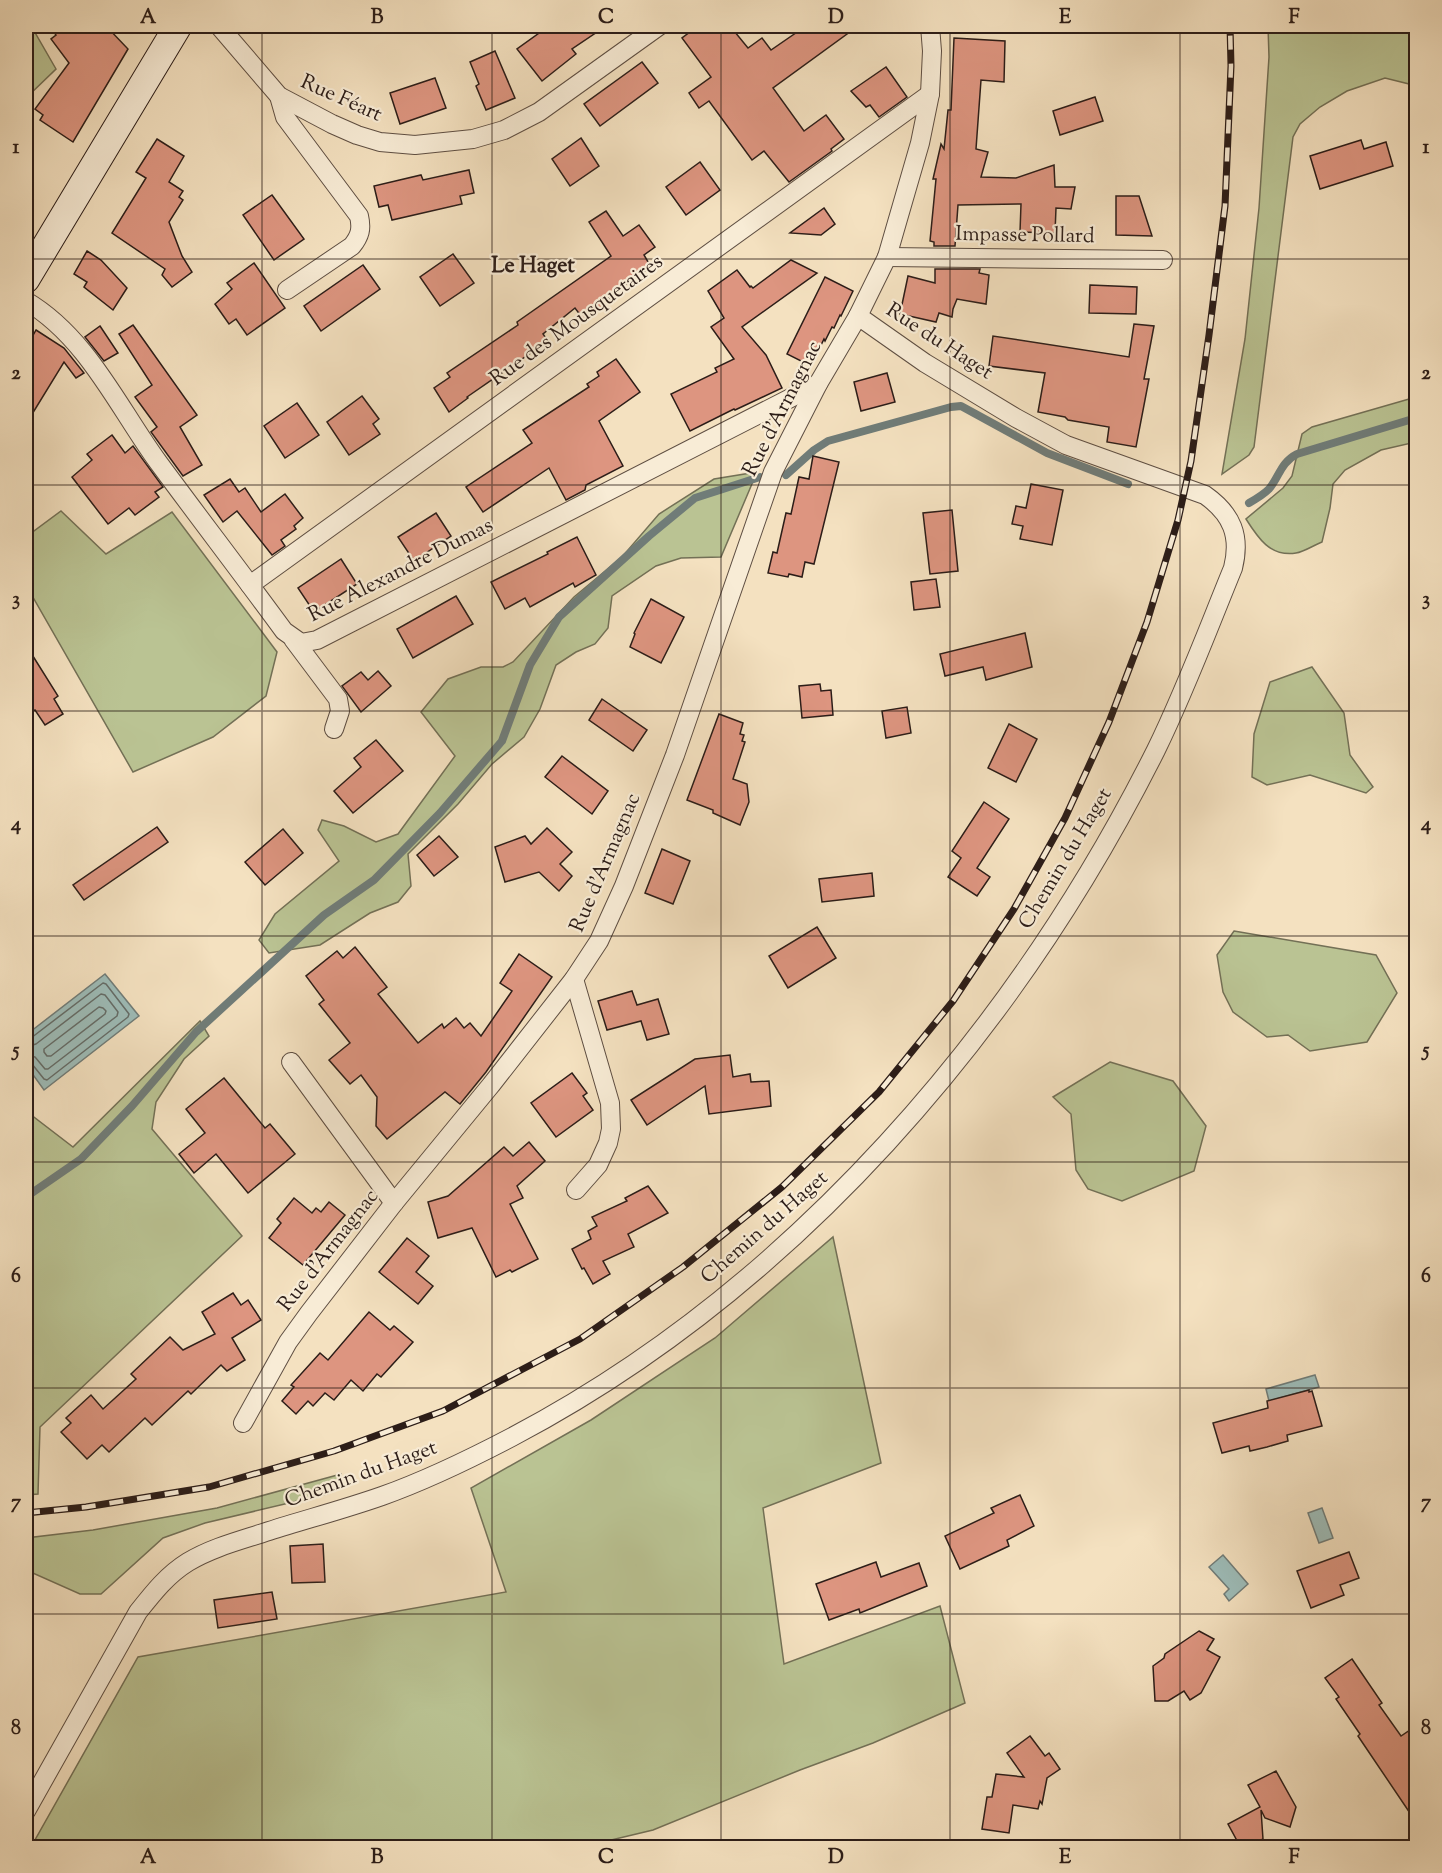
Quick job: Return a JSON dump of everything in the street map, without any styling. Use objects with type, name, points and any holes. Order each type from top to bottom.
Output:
[{"type":"main road","points":[[26,279],[178,26]]},
{"type":"street","name":"Rue Féart","points":[[219,26],[279,96],[357,135],[380,142],[415,145],[473,139],[504,130],[539,112],[659,26]]},
{"type":"street","name":"Rue du Haget","points":[[930,26],[932,51],[930,94],[920,143],[887,257],[858,316],[925,363],[1016,418],[1066,445],[1139,472]]},
{"type":"street","name":"Rue des Mousquetaires","points":[[250,585],[930,94]]},
{"type":"street","points":[[279,96],[285,117],[359,216],[361,225],[360,236],[352,246],[287,290]]},
{"type":"street","name":"Impasse Pollard","points":[[887,257],[1162,260]]},
{"type":"street","name":"Rue Alexandre Dumas","points":[[26,301],[51,320],[84,352],[157,461],[284,632],[301,643],[317,640],[818,384]]},
{"type":"street","name":"Rue d'Armagnac","points":[[243,1423],[288,1342],[394,1203],[574,979],[599,941],[611,919],[675,755],[773,472],[818,384],[858,316]]},
{"type":"street","name":"Chemin du Haget","points":[[26,1810],[138,1612],[154,1590],[172,1574],[216,1548],[386,1494],[454,1466],[514,1436],[603,1385],[687,1325],[757,1269],[844,1189],[909,1119],[980,1032],[1042,944],[1096,860],[1156,749],[1233,568],[1237,554],[1237,540],[1232,525],[1216,503],[1205,495],[1139,472]]},
{"type":"street","points":[[293,639],[338,699],[340,711],[334,729]]},
{"type":"street","points":[[574,979],[610,1103],[611,1129],[608,1143],[598,1165],[576,1190]]},
{"type":"street","points":[[291,1062],[394,1203]]},
{"type":"green space","points":[[26,26],[35,26],[33,29],[56,69],[26,98]]},
{"type":"green space","points":[[1268,26],[1416,26],[1416,89],[1409,84],[1385,78],[1347,91],[1320,107],[1300,124],[1293,137],[1254,447],[1249,455],[1222,474],[1245,339],[1259,208],[1269,57]]},
{"type":"green space","points":[[1416,397],[1416,442],[1381,450],[1345,470],[1333,484],[1322,542],[1299,552],[1287,553],[1272,549],[1260,539],[1246,519],[1283,488],[1292,476],[1302,434],[1312,427]]},
{"type":"green space","points":[[757,472],[721,557],[681,558],[656,566],[612,596],[608,628],[595,644],[576,652],[556,665],[540,709],[524,737],[492,764],[458,804],[408,854],[411,886],[398,902],[370,913],[320,945],[269,953],[259,940],[275,914],[339,861],[318,830],[322,820],[344,826],[376,842],[398,834],[455,756],[421,712],[448,679],[481,667],[503,667],[513,662],[574,597],[622,557],[659,514],[714,479]]},
{"type":"green space","points":[[61,511],[106,554],[172,512],[277,652],[266,696],[213,737],[133,772],[26,585],[26,537]]},
{"type":"green space","points":[[1312,667],[1344,713],[1350,755],[1373,787],[1366,793],[1310,775],[1267,785],[1252,777],[1254,734],[1270,682]]},
{"type":"green space","points":[[1234,931],[1376,955],[1397,993],[1367,1042],[1310,1051],[1288,1035],[1267,1037],[1233,1012],[1223,992],[1217,955]]},
{"type":"green space","points":[[200,1021],[209,1036],[184,1059],[156,1102],[152,1129],[242,1236],[40,1427],[38,1494],[26,1495],[26,1111],[73,1147]]},
{"type":"green space","points":[[1110,1062],[1173,1081],[1206,1126],[1194,1171],[1122,1201],[1088,1189],[1076,1170],[1071,1114],[1053,1097]]},
{"type":"green space","points":[[833,1237],[881,1463],[763,1508],[784,1664],[940,1606],[965,1703],[873,1743],[653,1830],[582,1847],[31,1847],[138,1657],[506,1592],[471,1488],[591,1420],[715,1338]]},
{"type":"green space","points":[[341,1474],[341,1485],[327,1494],[205,1523],[163,1538],[101,1594],[80,1594],[26,1570],[26,1538],[93,1530],[217,1508]]},
{"type":"water","points":[[105,974],[139,1016],[44,1090],[26,1065],[26,1035]]},
{"type":"water","points":[[1315,1375],[1319,1387],[1269,1401],[1266,1389]]},
{"type":"water","points":[[1322,1508],[1333,1538],[1319,1543],[1308,1513]]},
{"type":"water","points":[[1223,1555],[1248,1584],[1229,1601],[1224,1594],[1229,1589],[1209,1567]]},
{"type":"building","points":[[50,26],[106,26],[128,49],[73,142],[40,120],[43,115],[35,109],[69,63],[51,39],[56,35]]},
{"type":"building","points":[[549,26],[606,26],[572,49],[576,54],[542,81],[517,49]]},
{"type":"building","points":[[698,26],[730,26],[748,48],[762,38],[771,50],[806,26],[858,26],[773,88],[804,131],[826,115],[844,139],[831,149],[832,151],[789,182],[764,151],[752,160],[709,101],[699,108],[689,93],[711,77],[682,38]]},
{"type":"building","points":[[954,38],[1005,41],[1004,82],[981,80],[976,149],[988,152],[981,177],[1016,178],[1054,165],[1055,187],[1075,187],[1071,209],[1056,208],[1055,233],[1020,232],[1021,204],[958,205],[955,246],[934,246],[934,242],[930,241],[936,179],[933,179],[941,144],[944,149],[948,110],[951,110]]},
{"type":"building","points":[[495,51],[515,98],[486,110],[476,86],[479,84],[470,62]]},
{"type":"building","points":[[642,62],[658,83],[600,126],[584,104]]},
{"type":"building","points":[[886,67],[907,97],[879,117],[870,105],[866,107],[851,91]]},
{"type":"building","points":[[435,78],[446,108],[400,124],[390,93]]},
{"type":"building","points":[[1095,97],[1103,121],[1060,135],[1053,111]]},
{"type":"building","points":[[581,138],[599,166],[570,186],[552,159]]},
{"type":"building","points":[[157,139],[184,156],[169,182],[183,191],[179,197],[183,200],[169,222],[182,256],[192,272],[172,287],[162,275],[165,269],[112,233],[146,178],[136,172]]},
{"type":"building","points":[[1361,140],[1364,149],[1386,142],[1393,166],[1320,189],[1310,156]]},
{"type":"building","points":[[700,162],[720,190],[686,215],[666,187]]},
{"type":"building","points":[[469,170],[474,193],[460,196],[462,204],[392,220],[388,205],[379,207],[374,186],[421,175],[423,180]]},
{"type":"building","points":[[272,195],[304,239],[274,260],[243,215]]},
{"type":"building","points":[[1116,196],[1139,196],[1152,236],[1116,235]]},
{"type":"building","points":[[824,208],[835,224],[821,235],[790,233]]},
{"type":"building","points":[[606,211],[623,236],[639,225],[655,247],[644,255],[651,267],[608,297],[611,300],[584,320],[575,308],[543,334],[548,341],[449,412],[434,388],[450,377],[447,373],[518,325],[517,322],[611,256],[589,222]]},
{"type":"building","points":[[87,251],[101,260],[127,288],[113,310],[84,287],[87,282],[74,274]]},
{"type":"building","points":[[453,254],[474,283],[440,306],[420,277]]},
{"type":"building","points":[[791,260],[817,273],[742,327],[766,355],[782,388],[690,431],[671,394],[717,372],[715,368],[734,359],[711,327],[724,318],[708,291],[737,270],[753,288]]},
{"type":"building","points":[[254,263],[285,308],[247,335],[236,319],[229,324],[215,304],[232,289],[227,283]]},
{"type":"building","points":[[363,265],[380,289],[321,331],[304,306]]},
{"type":"building","points":[[935,269],[980,269],[979,273],[989,275],[986,304],[957,299],[952,317],[939,313],[936,322],[900,314],[908,276],[935,283]]},
{"type":"building","points":[[825,277],[853,291],[834,328],[832,327],[825,341],[824,339],[811,366],[787,354]]},
{"type":"building","points":[[1090,285],[1137,287],[1136,314],[1089,313]]},
{"type":"building","points":[[1134,324],[1154,326],[1144,379],[1149,379],[1136,447],[1107,442],[1109,427],[1038,412],[1045,373],[989,366],[993,336],[1129,357]]},
{"type":"building","points":[[133,325],[197,415],[180,427],[202,465],[183,476],[151,432],[157,427],[135,397],[152,385],[119,334]]},
{"type":"building","points":[[100,326],[118,353],[104,361],[85,337]]},
{"type":"building","points":[[36,330],[64,348],[84,373],[76,378],[64,362],[26,424],[26,348]]},
{"type":"building","points":[[616,359],[640,392],[599,421],[623,466],[586,485],[585,490],[566,500],[549,468],[483,512],[466,487],[532,443],[523,430],[589,387],[587,384],[599,376],[597,372]]},
{"type":"building","points":[[887,373],[895,402],[861,411],[854,382]]},
{"type":"building","points":[[362,396],[379,419],[373,424],[380,434],[349,455],[327,422]]},
{"type":"building","points":[[297,403],[319,435],[285,458],[264,426]]},
{"type":"building","points":[[112,435],[125,453],[133,446],[163,487],[155,492],[159,497],[135,515],[129,508],[108,524],[72,477],[92,460],[87,454]]},
{"type":"building","points":[[813,456],[839,462],[814,564],[805,562],[802,577],[768,573],[773,552],[777,553],[786,513],[791,514],[799,477],[809,479]]},
{"type":"building","points":[[230,479],[239,492],[245,488],[261,512],[285,494],[303,518],[294,526],[296,529],[281,540],[285,546],[272,555],[237,511],[223,522],[204,495]]},
{"type":"building","points":[[1031,484],[1063,490],[1052,545],[1020,539],[1023,526],[1012,524],[1016,506],[1026,508]]},
{"type":"building","points":[[952,510],[958,571],[930,574],[923,513]]},
{"type":"building","points":[[436,513],[451,536],[414,561],[398,537]]},
{"type":"building","points":[[577,537],[596,575],[575,587],[573,583],[530,607],[525,598],[505,609],[491,582]]},
{"type":"building","points":[[341,559],[357,584],[314,612],[298,588]]},
{"type":"building","points":[[936,579],[940,607],[914,610],[911,582]]},
{"type":"building","points":[[456,596],[473,624],[413,658],[397,629]]},
{"type":"building","points":[[651,599],[684,617],[661,663],[630,647],[634,633]]},
{"type":"building","points":[[1025,633],[1032,667],[986,680],[983,667],[945,676],[940,654]]},
{"type":"building","points":[[26,645],[58,696],[54,699],[63,714],[45,725],[35,710],[26,715]]},
{"type":"building","points":[[378,671],[391,686],[361,712],[342,686],[361,672],[368,680]]},
{"type":"building","points":[[820,684],[821,691],[831,690],[833,715],[802,718],[799,686]]},
{"type":"building","points":[[602,699],[647,730],[633,751],[589,720]]},
{"type":"building","points":[[907,707],[911,733],[886,738],[882,711]]},
{"type":"building","points":[[719,714],[743,723],[740,734],[744,735],[742,741],[745,742],[733,779],[747,784],[749,802],[740,825],[713,813],[713,810],[687,800]]},
{"type":"building","points":[[1009,724],[1037,739],[1016,782],[988,768]]},
{"type":"building","points":[[376,740],[403,771],[353,813],[334,791],[361,767],[354,758]]},
{"type":"building","points":[[562,756],[608,791],[592,814],[545,777]]},
{"type":"building","points":[[984,802],[1009,819],[977,868],[990,877],[977,896],[948,877],[961,858],[952,851]]},
{"type":"building","points":[[157,827],[168,842],[84,900],[73,885]]},
{"type":"building","points":[[547,828],[572,852],[560,864],[572,876],[559,891],[539,872],[505,882],[495,847],[525,836],[531,844]]},
{"type":"building","points":[[283,829],[303,853],[265,885],[245,862]]},
{"type":"building","points":[[439,836],[458,857],[434,876],[417,855]]},
{"type":"building","points":[[662,849],[690,861],[673,904],[645,893]]},
{"type":"building","points":[[872,873],[874,896],[822,902],[819,879]]},
{"type":"building","points":[[817,927],[836,958],[788,988],[769,956]]},
{"type":"building","points":[[355,947],[387,987],[378,994],[418,1043],[442,1024],[444,1028],[456,1018],[464,1028],[470,1023],[481,1036],[512,991],[500,983],[519,954],[552,977],[486,1072],[460,1104],[445,1092],[387,1139],[376,1126],[377,1097],[361,1075],[350,1084],[329,1060],[350,1043],[319,1004],[324,1000],[306,976],[337,951],[343,958]]},
{"type":"building","points":[[632,991],[637,1005],[658,999],[669,1034],[647,1040],[641,1021],[607,1030],[598,1001]]},
{"type":"building","points":[[730,1055],[733,1077],[750,1074],[751,1082],[769,1081],[771,1106],[709,1114],[705,1086],[647,1125],[631,1100],[695,1059]]},
{"type":"building","points":[[572,1073],[587,1093],[583,1096],[593,1110],[556,1137],[531,1103]]},
{"type":"building","points":[[224,1078],[265,1128],[270,1124],[295,1154],[248,1193],[216,1154],[194,1173],[179,1154],[205,1133],[186,1109]]},
{"type":"building","points":[[529,1142],[545,1161],[517,1186],[523,1198],[510,1204],[538,1259],[496,1277],[472,1228],[438,1238],[428,1202],[448,1196],[504,1147],[513,1156]]},
{"type":"building","points":[[648,1186],[668,1213],[628,1234],[634,1247],[603,1261],[610,1274],[593,1284],[572,1249],[591,1239],[588,1231],[597,1226],[592,1217],[627,1201],[625,1198]]},
{"type":"building","points":[[294,1198],[312,1213],[316,1208],[321,1212],[329,1202],[345,1215],[303,1265],[269,1238],[281,1223],[277,1219]]},
{"type":"building","points":[[407,1238],[429,1256],[416,1272],[433,1286],[418,1304],[379,1272]]},
{"type":"building","points":[[233,1293],[241,1305],[248,1300],[261,1320],[232,1338],[245,1360],[227,1371],[221,1365],[191,1394],[188,1391],[152,1425],[145,1418],[109,1452],[102,1445],[87,1459],[61,1432],[71,1423],[66,1418],[91,1395],[103,1409],[136,1379],[131,1374],[170,1337],[183,1350],[215,1334],[202,1312]]},
{"type":"building","points":[[369,1312],[390,1330],[394,1326],[413,1342],[381,1377],[377,1374],[363,1391],[351,1380],[334,1400],[325,1393],[313,1406],[308,1401],[296,1414],[282,1401],[294,1387],[291,1385],[320,1353],[328,1360]]},
{"type":"building","points":[[1309,1390],[1309,1392],[1312,1391],[1322,1426],[1287,1435],[1288,1441],[1267,1447],[1250,1451],[1249,1446],[1222,1453],[1213,1423],[1268,1408],[1267,1401]]},
{"type":"building","points":[[1020,1495],[1034,1526],[1007,1540],[1009,1546],[960,1569],[945,1536],[994,1513],[991,1508]]},
{"type":"building","points":[[323,1544],[325,1582],[292,1583],[290,1546]]},
{"type":"building","points":[[1349,1552],[1359,1578],[1340,1585],[1344,1595],[1311,1608],[1297,1571]]},
{"type":"building","points":[[876,1562],[881,1577],[919,1563],[927,1586],[860,1613],[859,1609],[829,1620],[816,1584]]},
{"type":"building","points":[[272,1592],[277,1619],[218,1628],[214,1600]]},
{"type":"building","points":[[1199,1631],[1214,1639],[1207,1650],[1220,1657],[1201,1693],[1190,1700],[1184,1691],[1168,1701],[1155,1701],[1153,1666],[1164,1658],[1165,1654]]},
{"type":"building","points":[[1352,1659],[1382,1703],[1379,1705],[1401,1736],[1416,1726],[1416,1822],[1358,1736],[1360,1734],[1336,1699],[1339,1697],[1325,1678]]},
{"type":"building","points":[[1030,1736],[1045,1756],[1049,1753],[1060,1769],[1047,1778],[1042,1804],[1040,1801],[1038,1809],[1013,1805],[1009,1833],[982,1829],[987,1797],[992,1797],[996,1774],[1024,1777],[1007,1753]]},
{"type":"building","points":[[1276,1771],[1296,1807],[1290,1827],[1265,1818],[1261,1810],[1263,1839],[1246,1848],[1241,1848],[1228,1824],[1260,1807],[1248,1785]]},
{"type":"waterway","points":[[786,475],[814,450],[828,441],[961,406],[1047,453],[1128,484]]},
{"type":"waterway","points":[[1249,503],[1269,489],[1284,466],[1297,454],[1416,418]]},
{"type":"waterway","points":[[26,1197],[81,1159],[132,1106],[196,1032],[324,915],[374,880],[440,813],[502,741],[530,665],[559,617],[695,498],[760,477]]},
{"type":"railway","points":[[26,1513],[86,1507],[209,1487],[334,1451],[443,1411],[580,1339],[683,1267],[782,1187],[879,1092],[953,1001],[1014,909],[1065,818],[1109,722],[1147,622],[1178,520],[1191,461],[1225,206],[1231,66],[1230,26]]},
{"type":"district","name":"Le Haget","points":[[533,267]]}]
